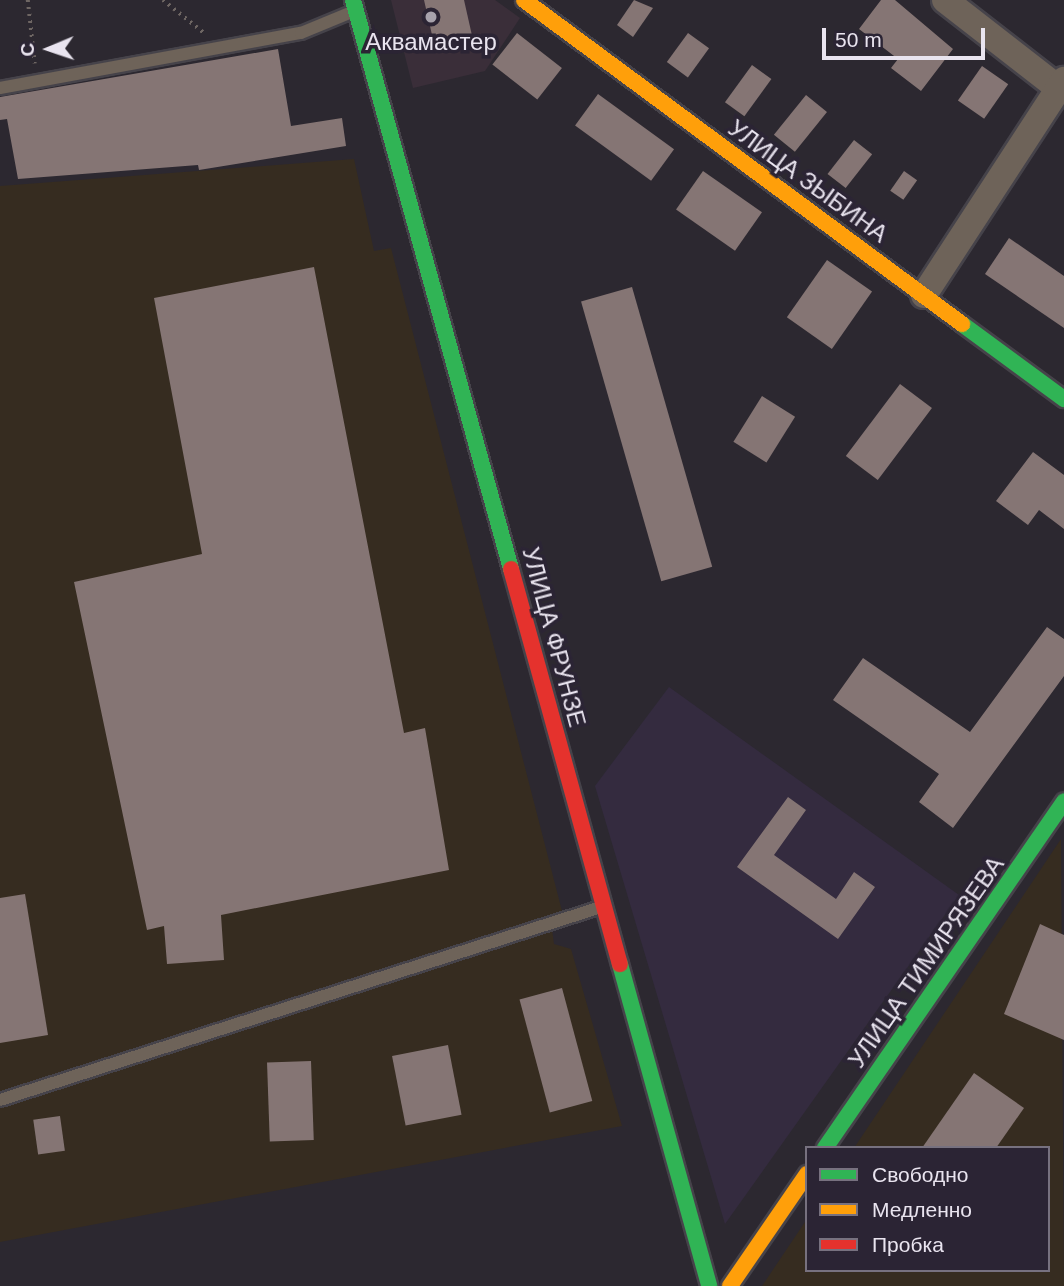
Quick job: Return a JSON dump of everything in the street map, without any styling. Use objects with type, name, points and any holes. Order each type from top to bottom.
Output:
[{"type":"main road","name":"УЛИЦА ЗЫБИНА","points":[[524,0],[1064,399]]},
{"type":"main road","name":"УЛИЦА ФРУНЗЕ","points":[[354,5],[709,1286]]},
{"type":"main road","name":"УЛИЦА ТИМИРЯЗЕВА","points":[[826,1146],[1064,802]]},
{"type":"main road","points":[[730,1286],[805,1177]]},
{"type":"street","points":[[924,295],[1061,84],[945,0]]},
{"type":"lane","points":[[1,83],[37,82],[301,33],[354,5]]},
{"type":"lane","points":[[0,1100],[604,906]]},
{"type":"path","points":[[28,0],[37,82]]},
{"type":"path","points":[[163,0],[222,48]]},
{"type":"shaded area","points":[[391,0],[495,0],[520,18],[485,71],[413,88]]},
{"type":"shaded area","points":[[354,159],[374,251],[391,248],[562,911],[551,922],[554,944],[571,949],[622,1126],[0,1242],[0,186]]},
{"type":"shaded area","points":[[669,687],[959,895],[725,1224],[595,786]]},
{"type":"shaded area","points":[[1061,839],[1064,1286],[762,1286],[805,1222],[805,1272],[1050,1272],[1050,1146],[855,1146]]},
{"type":"building","points":[[424,0],[464,0],[473,40],[435,48]]},
{"type":"building","points":[[634,0],[653,8],[633,37],[617,25]]},
{"type":"building","points":[[881,0],[895,0],[953,49],[921,91],[891,68],[898,59],[859,29]]},
{"type":"building","points":[[517,33],[562,68],[537,100],[492,65]]},
{"type":"building","points":[[688,33],[709,48],[688,77],[667,62]]},
{"type":"building","points":[[278,49],[291,126],[342,118],[346,146],[199,170],[198,165],[18,179],[7,119],[0,120],[0,97]]},
{"type":"building","points":[[752,65],[771,79],[744,116],[725,102]]},
{"type":"building","points":[[982,66],[1008,84],[984,119],[958,100]]},
{"type":"building","points":[[598,94],[674,149],[651,181],[575,126]]},
{"type":"building","points":[[806,95],[827,112],[795,152],[774,135]]},
{"type":"building","points":[[854,140],[872,154],[846,188],[828,174]]},
{"type":"building","points":[[703,171],[762,212],[735,251],[676,210]]},
{"type":"building","points":[[904,171],[917,180],[903,200],[890,191]]},
{"type":"building","points":[[1009,238],[1064,276],[1064,328],[985,274]]},
{"type":"building","points":[[827,260],[872,292],[832,349],[787,317]]},
{"type":"building","points":[[314,267],[404,733],[425,728],[449,870],[221,915],[224,960],[167,964],[164,926],[147,930],[74,582],[202,554],[154,298]]},
{"type":"building","points":[[632,287],[712,567],[661,581],[581,302]]},
{"type":"building","points":[[900,384],[932,408],[878,480],[846,456]]},
{"type":"building","points":[[762,396],[795,417],[766,462],[733,442]]},
{"type":"building","points":[[1033,452],[1064,475],[1064,529],[1039,510],[1028,525],[996,501]]},
{"type":"building","points":[[1047,627],[1064,639],[1064,676],[953,828],[919,802],[939,774],[833,700],[863,658],[970,732]]},
{"type":"building","points":[[788,797],[806,810],[774,855],[836,899],[854,872],[875,887],[838,939],[737,867]]},
{"type":"building","points":[[25,894],[48,1035],[0,1043],[0,898]]},
{"type":"building","points":[[1040,924],[1064,935],[1064,1040],[1004,1014]]},
{"type":"building","points":[[562,988],[592,1101],[550,1112],[519,999]]},
{"type":"building","points":[[448,1045],[462,1115],[406,1126],[392,1056]]},
{"type":"building","points":[[311,1061],[314,1140],[270,1141],[267,1063]]},
{"type":"building","points":[[974,1073],[1024,1108],[997,1146],[923,1146]]},
{"type":"building","points":[[60,1116],[65,1151],[38,1154],[33,1120]]},
{"type":"traffic: fast","points":[[353,0],[511,569]]},
{"type":"traffic: fast","points":[[962,324],[1064,399]]},
{"type":"traffic: fast","points":[[826,1146],[1064,802]]},
{"type":"traffic: fast","points":[[620,964],[709,1286]]},
{"type":"traffic: slow","points":[[524,0],[962,324]]},
{"type":"traffic: slow","points":[[730,1286],[805,1177]]},
{"type":"traffic: jam","points":[[511,569],[620,964]]},
{"type":"place","name":"Аквамастер","points":[[431,17]]}]
